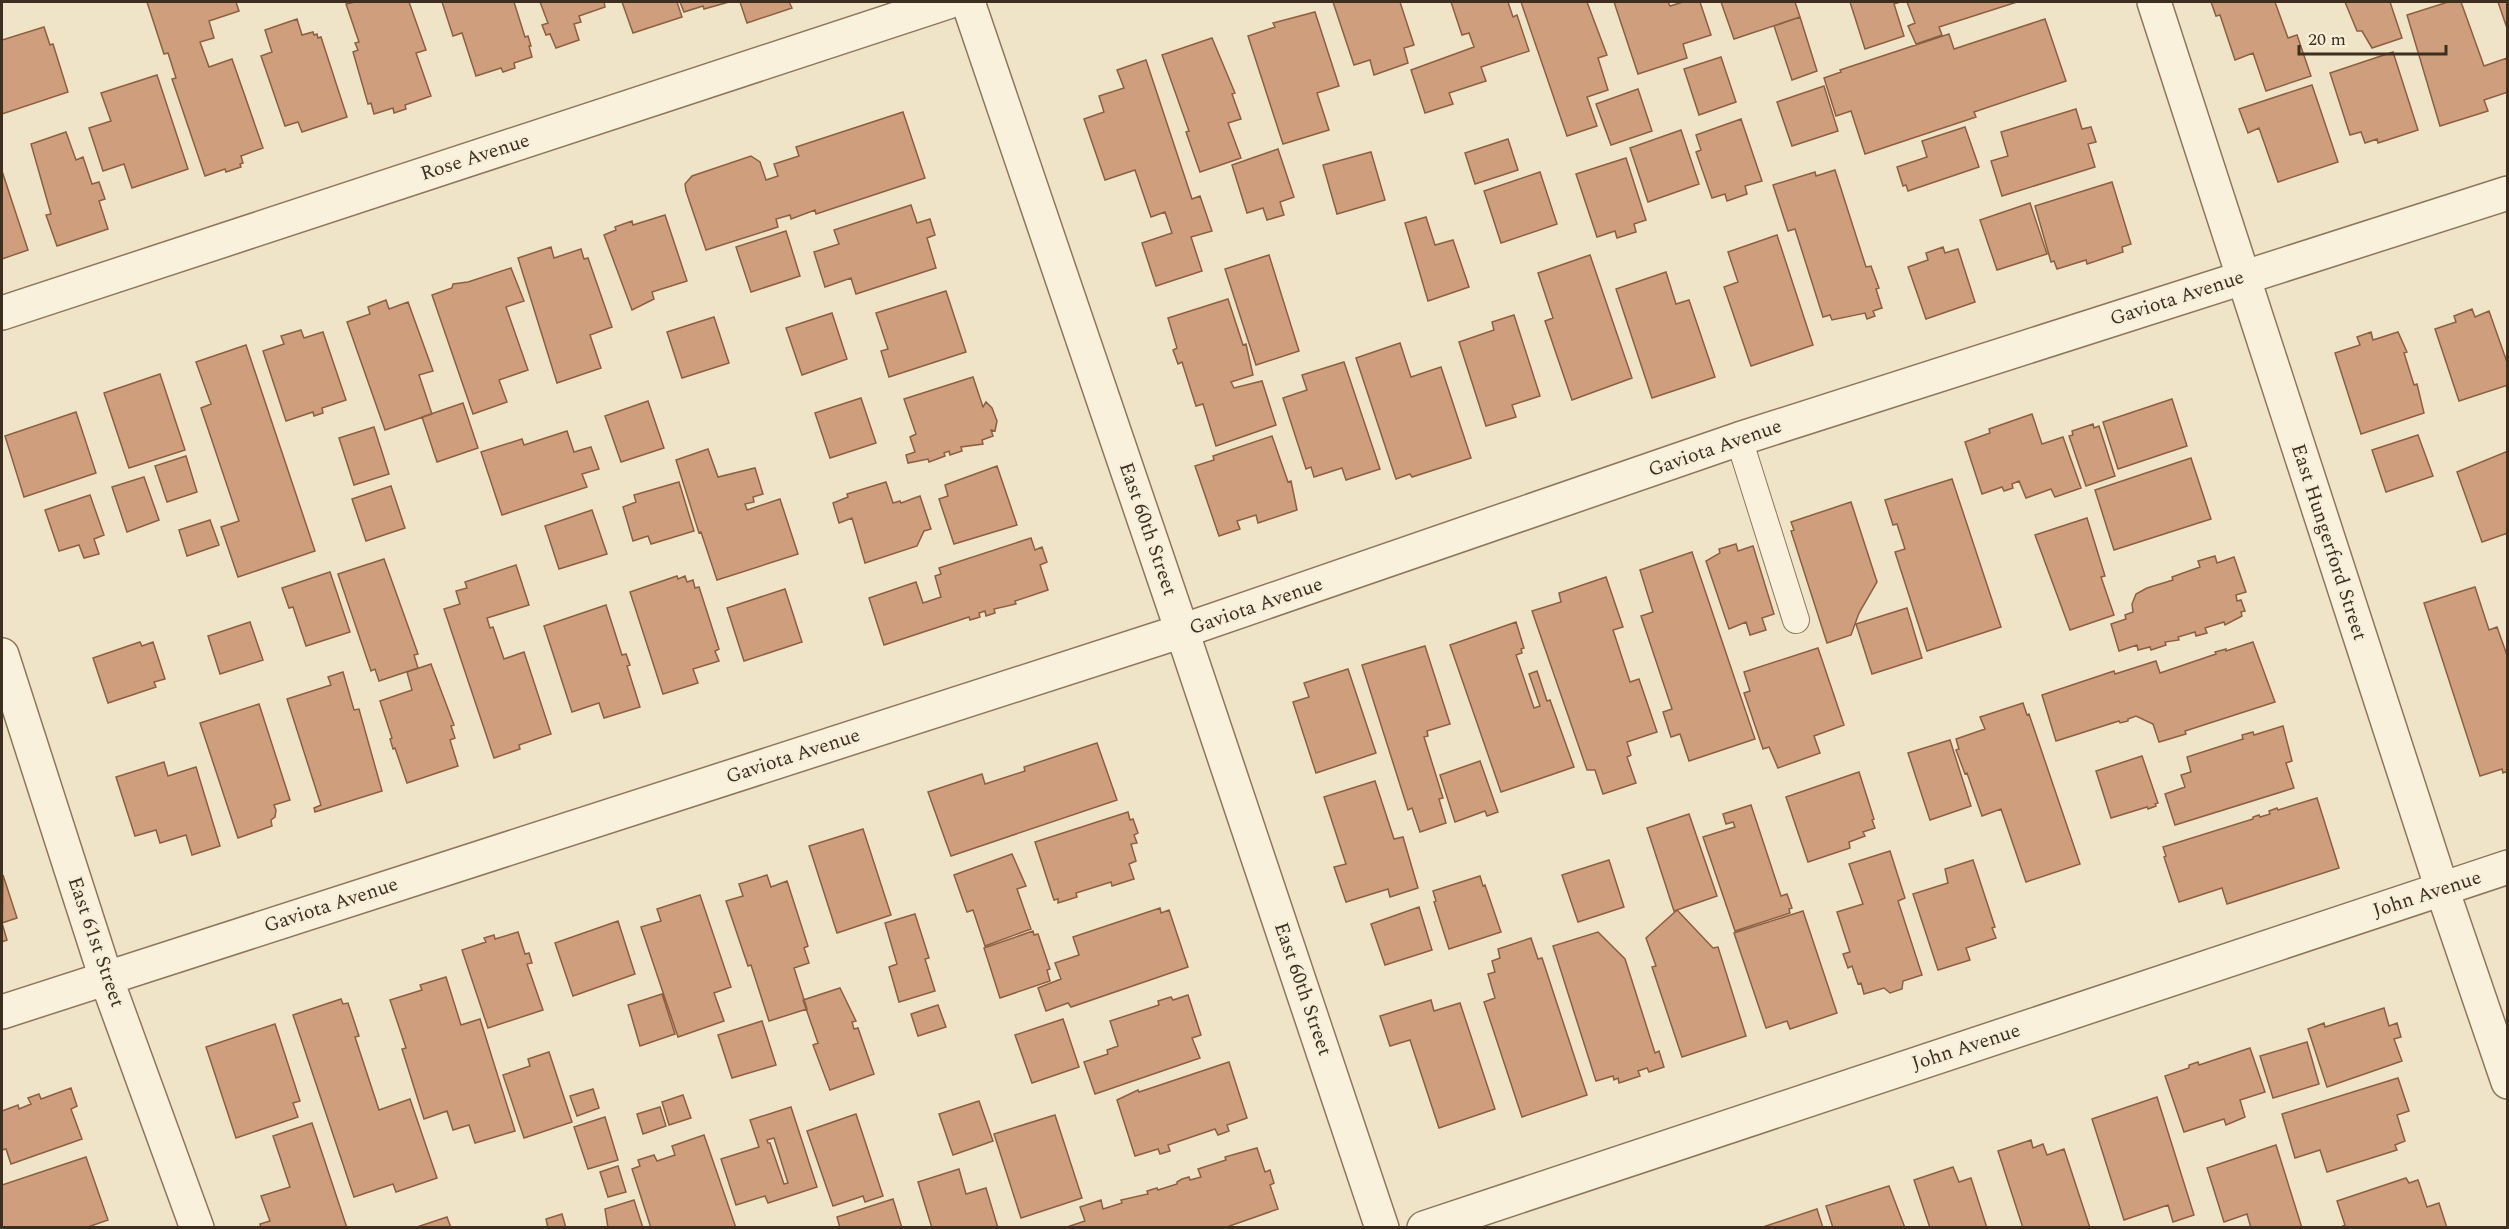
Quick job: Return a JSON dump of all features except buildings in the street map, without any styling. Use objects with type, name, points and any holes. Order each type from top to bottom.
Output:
[{"type":"street","name":"Rose Avenue","points":[[2,313],[948,2]]},
{"type":"street","name":"East 60th Street","points":[[968,2],[1382,1227]]},
{"type":"street","name":"East Hungerford Street","points":[[2154,2],[2442,889],[2508,1082]]},
{"type":"street","name":"Gaviota Avenue","points":[[2,1012],[1182,631],[1739,439],[2508,193]]},
{"type":"street","name":"East 61st Street","points":[[2,655],[106,978],[197,1227]]},
{"type":"street","name":"John Avenue","points":[[1424,1227],[2508,867]]},
{"type":"lane","points":[[1739,439],[1796,620]]}]
